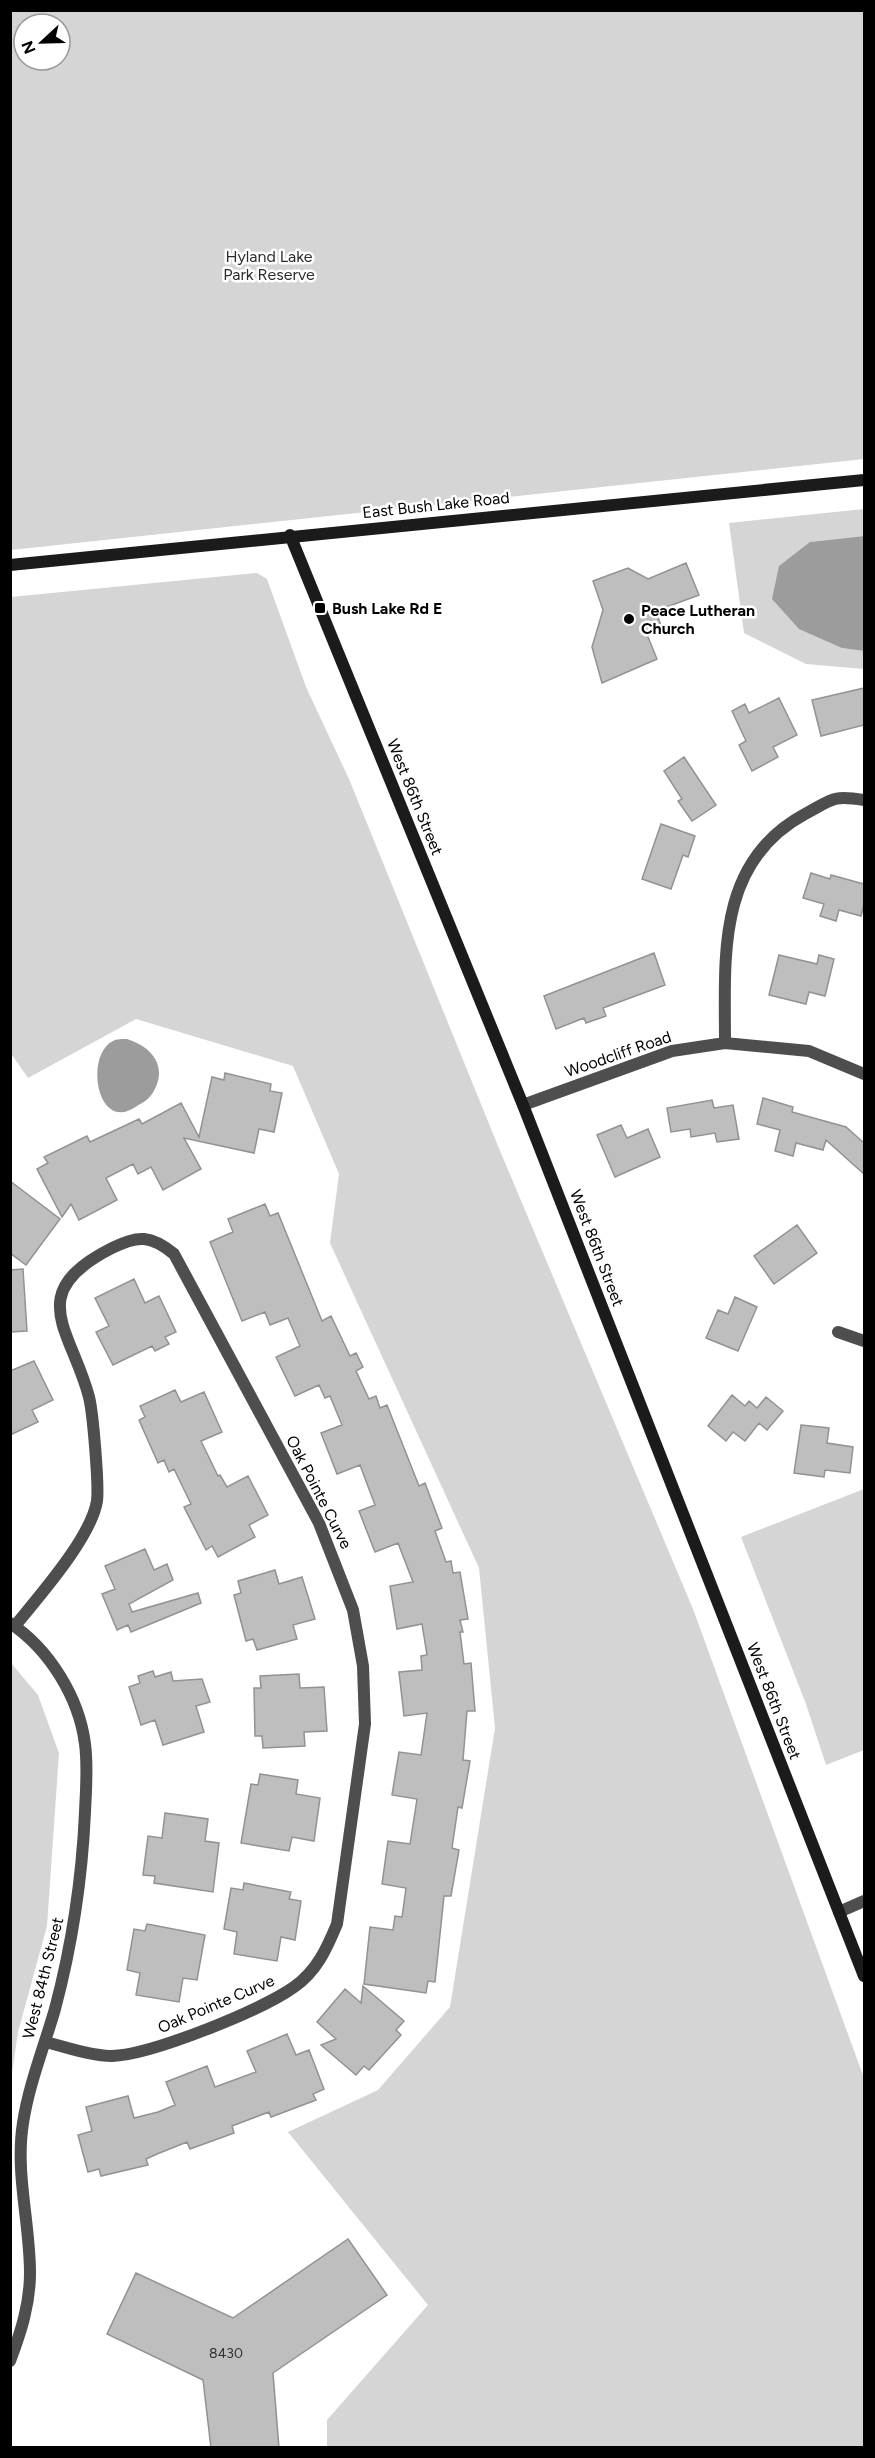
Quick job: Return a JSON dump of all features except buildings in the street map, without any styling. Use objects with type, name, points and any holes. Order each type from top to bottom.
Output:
[{"type":"street","name":"East Bush Lake Road","points":[[10,565],[290,535],[864,480]]},
{"type":"street","name":"West 86th Street","points":[[290,535],[523,1105],[864,1976]]},
{"type":"street","points":[[725,1043],[725,945],[731,910],[744,878],[763,849],[787,824],[839,796],[864,800]]},
{"type":"street","name":"Woodcliff Road","points":[[523,1105],[672,1051],[725,1043],[808,1052],[864,1074]]},
{"type":"street","name":"Oak Pointe Curve","points":[[13,1625],[76,1547],[93,1518],[97,1499],[89,1398],[62,1329],[59,1311],[63,1292],[72,1276],[85,1262],[126,1242],[143,1238],[159,1242],[174,1254],[319,1523],[353,1610],[363,1666],[365,1724],[337,1924],[326,1951],[313,1970],[295,1987],[261,2006],[156,2048],[133,2054],[95,2055],[45,2042]]},
{"type":"street","points":[[838,1332],[864,1341]]},
{"type":"street","name":"West 84th Street","points":[[10,2361],[23,2325],[29,2286],[21,2186],[22,2125],[30,2086],[45,2042],[73,1930],[84,1852],[87,1774],[85,1742],[64,1682],[46,1656],[13,1625]]},
{"type":"street","points":[[838,1912],[864,1901]]},
{"type":"green space","name":"Hyland Lake Park Reserve","points":[[10,11],[864,11],[864,459],[11,550]]},
{"type":"green space","points":[[864,509],[864,536],[810,542],[842,648],[864,651],[864,669],[806,664],[744,633],[729,523]]},
{"type":"green space","points":[[257,573],[267,579],[306,687],[349,779],[498,1146],[693,1609],[864,2078],[864,2447],[327,2447],[327,2420],[428,2305],[288,2132],[378,2090],[450,2007],[495,1728],[479,1568],[330,1243],[339,1174],[293,1066],[136,1019],[28,1078],[10,1052],[11,597]]},
{"type":"green space","points":[[864,1489],[864,1750],[826,1765],[806,1704],[741,1537]]},
{"type":"green space","points":[[11,1663],[38,1695],[59,1753],[47,1926],[18,2032],[11,2079]]},
{"type":"shaded area","points":[[864,536],[864,651],[842,648],[799,629],[772,599],[779,566],[810,542]]},
{"type":"shaded area","points":[[127,1039],[151,1053],[156,1060],[159,1076],[149,1098],[123,1112],[112,1110],[104,1102],[99,1090],[97,1075],[104,1049],[114,1040]]},
{"type":"place","name":"Bush Lake Rd E","points":[[320,608]]},
{"type":"place","name":"Peace Lutheran Church","points":[[629,619]]}]
